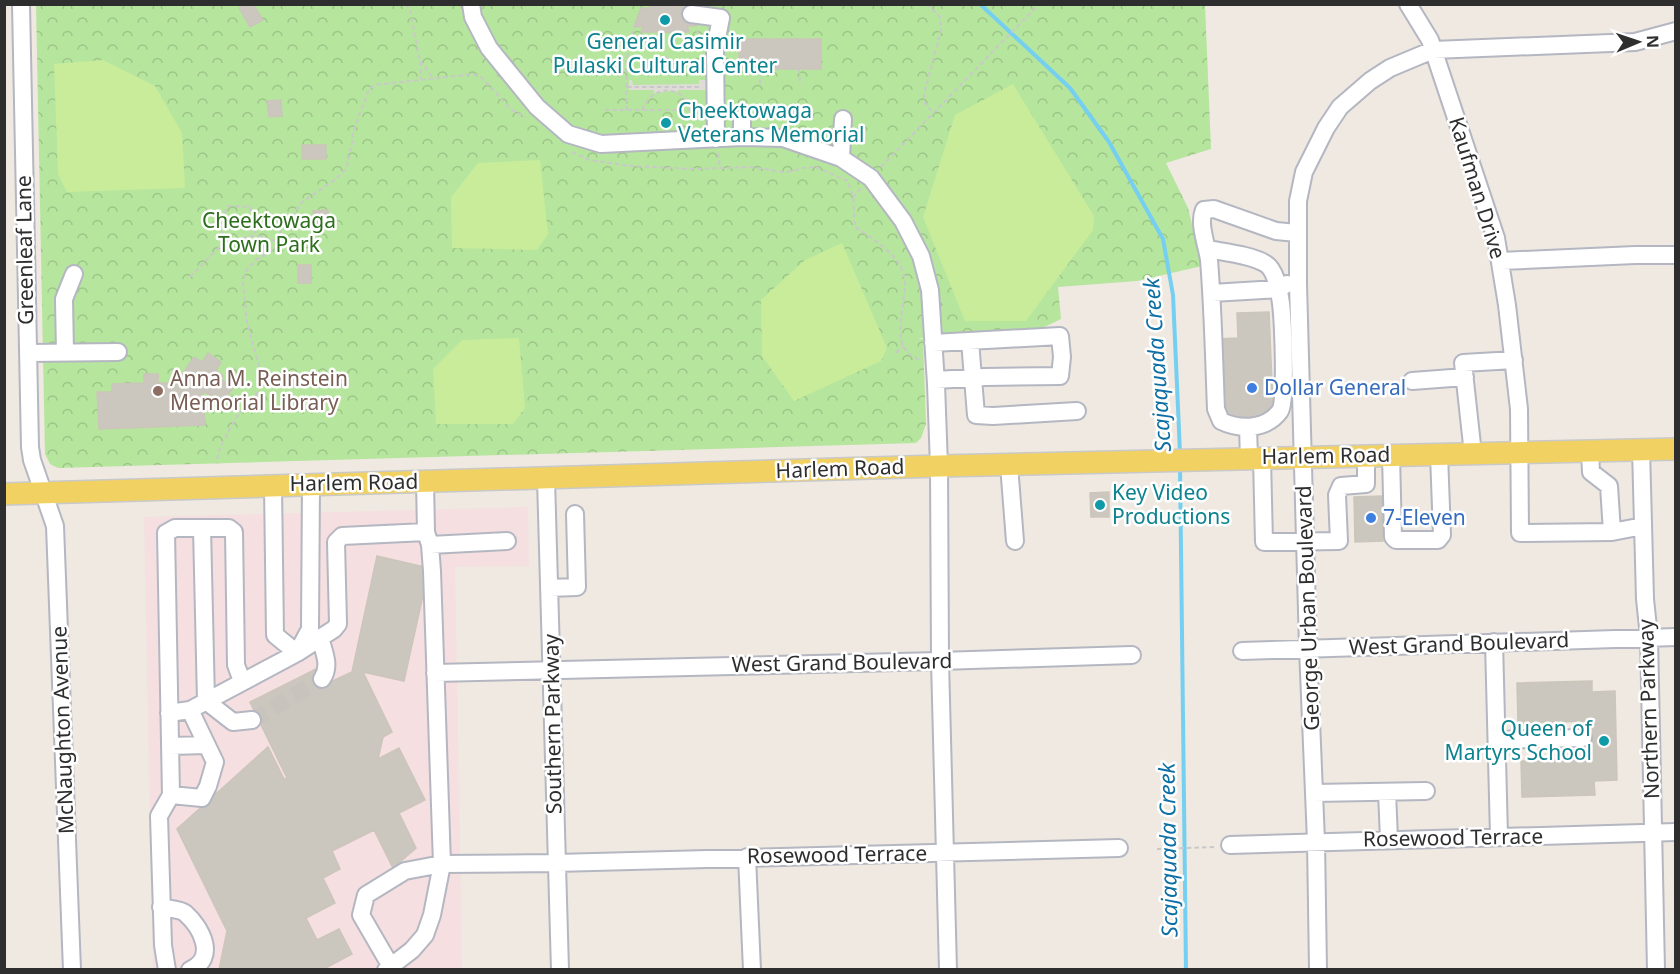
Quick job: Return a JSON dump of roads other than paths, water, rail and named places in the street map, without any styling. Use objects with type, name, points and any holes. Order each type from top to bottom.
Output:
[{"type":"main road","name":"Harlem Road","points":[[4,494],[939,466],[1676,448]]},
{"type":"street","name":"Greenleaf Lane","points":[[21,4],[30,447],[32,460],[44,493]]},
{"type":"street","name":"Kaufman Drive","points":[[1408,4],[1426,33],[1433,50],[1496,238],[1501,261],[1514,360],[1520,453],[1520,533],[1612,532]]},
{"type":"street","points":[[470,13],[537,107],[568,134],[716,139],[783,138],[841,158],[871,178],[903,222],[921,256],[930,290],[936,380],[948,969]]},
{"type":"street","points":[[691,14],[721,18],[715,48],[716,139]]},
{"type":"street","name":"George Urban Boulevard","points":[[1318,969],[1297,233],[1298,201],[1305,172],[1326,128],[1340,106],[1390,68],[1433,50],[1635,42],[1676,31]]},
{"type":"street","points":[[742,119],[742,137]]},
{"type":"street","points":[[841,158],[843,119]]},
{"type":"street","points":[[1208,249],[1265,263],[1273,271],[1278,289],[1284,393],[1281,410],[1269,421],[1254,427],[1233,427],[1221,421],[1216,409],[1212,293],[1208,249],[1201,217],[1204,210],[1214,210],[1276,231],[1297,233]]},
{"type":"street","points":[[1501,261],[1676,255]]},
{"type":"street","points":[[65,353],[63,299],[74,274]]},
{"type":"street","points":[[1212,293],[1278,289],[1285,284],[1298,284]]},
{"type":"street","points":[[933,343],[1060,336],[1062,357],[1060,376],[936,380]]},
{"type":"street","points":[[970,341],[976,415],[1077,411]]},
{"type":"street","points":[[28,353],[118,352]]},
{"type":"street","points":[[1473,454],[1464,363],[1514,360]]},
{"type":"street","points":[[1412,381],[1465,377]]},
{"type":"street","points":[[1248,427],[1256,458],[1264,542],[1339,541],[1337,495],[1341,486],[1366,484],[1366,455]]},
{"type":"street","name":"Northern Parkway","points":[[1641,449],[1649,637],[1656,969]]},
{"type":"street","points":[[1590,451],[1592,472],[1609,486],[1612,532],[1643,526]]},
{"type":"street","points":[[1391,455],[1393,537],[1396,540],[1438,540],[1442,535],[1439,454]]},
{"type":"street","points":[[1009,465],[1014,542]]},
{"type":"street","name":"Southern Parkway","points":[[546,479],[560,969]]},
{"type":"street","points":[[390,968],[412,950],[424,935],[432,915],[442,864],[435,672],[424,482]]},
{"type":"street","points":[[297,653],[310,629],[311,484]]},
{"type":"street","points":[[273,485],[275,635],[297,653]]},
{"type":"street","name":"McNaughton Avenue","points":[[44,493],[55,526],[72,969]]},
{"type":"street","points":[[549,588],[577,587],[575,514]]},
{"type":"street","points":[[167,969],[161,907],[159,816],[171,795],[166,534],[175,528],[229,528],[234,532],[236,665],[242,681]]},
{"type":"street","points":[[202,528],[206,701]]},
{"type":"street","points":[[548,534],[576,534]]},
{"type":"street","points":[[169,713],[190,710],[297,653],[334,629],[338,624],[336,542],[342,536],[507,542]]},
{"type":"street","name":"West Grand Boulevard","points":[[1242,651],[1676,637]]},
{"type":"street","points":[[320,638],[327,661],[326,673],[322,679]]},
{"type":"street","points":[[1494,642],[1499,836]]},
{"type":"street","name":"West Grand Boulevard","points":[[435,672],[1132,655]]},
{"type":"street","points":[[206,701],[233,722],[252,720]]},
{"type":"street","points":[[171,795],[202,798],[216,762],[190,710]]},
{"type":"street","points":[[1497,740],[1583,738]]},
{"type":"street","points":[[170,746],[207,745]]},
{"type":"street","points":[[1314,793],[1426,791]]},
{"type":"street","points":[[1387,792],[1389,839]]},
{"type":"street","name":"Rosewood Terrace","points":[[1224,846],[1316,841],[1676,832]]},
{"type":"street","name":"Rosewood Terrace","points":[[390,968],[361,915],[366,895],[405,871],[442,864],[1119,848]]},
{"type":"street","points":[[747,857],[752,969]]},
{"type":"street","points":[[161,907],[183,912],[203,936],[205,947],[203,957],[197,967],[190,969]]},
{"type":"waterway","name":"Scajaquada Creek","points":[[980,4],[1070,88],[1109,142],[1163,239],[1173,295],[1180,453]]},
{"type":"waterway","name":"Scajaquada Creek","points":[[1180,466],[1186,970]]},
{"type":"tunnel","points":[[252,720],[322,679]]},
{"type":"place","name":"General Casimir Pulaski Cultural Center","points":[[665,20]]},
{"type":"place","name":"Cheektowaga Veterans Memorial","points":[[666,123]]},
{"type":"place","name":"Dollar General","points":[[1252,388]]},
{"type":"place","name":"Anna M. Reinstein Memorial Library","points":[[158,391]]},
{"type":"place","name":"Key Video Productions","points":[[1100,505]]},
{"type":"place","name":"7-Eleven","points":[[1371,518]]},
{"type":"place","name":"Queen of Martyrs School","points":[[1604,741]]},
{"type":"park label","name":"Cheektowaga Town Park","points":[[269,233]]}]
